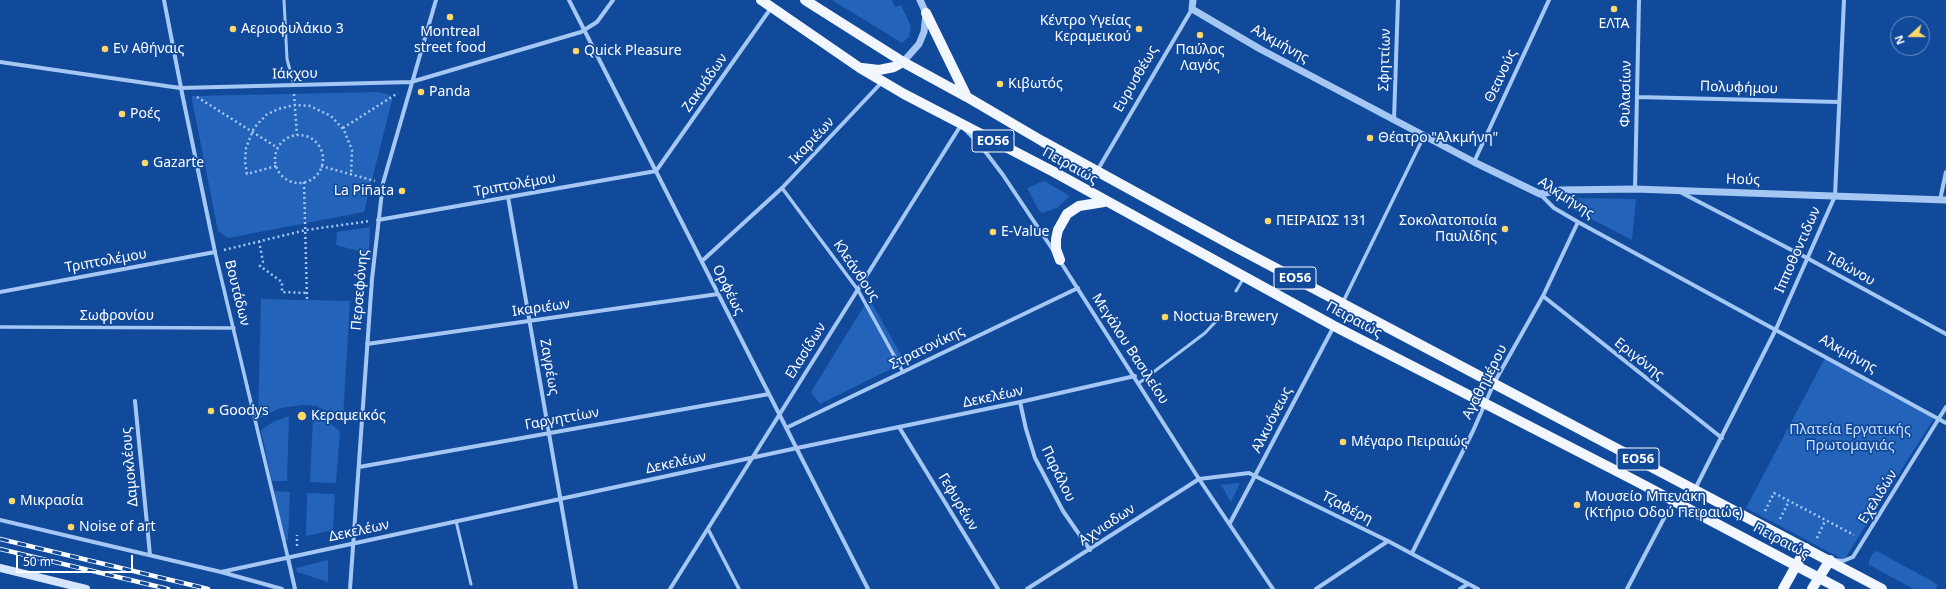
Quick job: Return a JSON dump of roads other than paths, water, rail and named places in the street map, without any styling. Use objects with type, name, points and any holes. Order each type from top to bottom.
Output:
[{"type":"main road","name":"Πειραιώς","points":[[761,0],[882,82],[961,125],[1054,172],[1104,202],[1244,276],[1334,326],[1486,403],[1840,589]]},
{"type":"main road","name":"Πειραιώς","points":[[804,0],[903,62],[1042,141],[1343,303],[1830,560],[1882,589]]},
{"type":"main road","points":[[926,13],[967,97]]},
{"type":"main road","points":[[860,68],[879,70],[894,67],[903,62]]},
{"type":"main road","points":[[1060,260],[1056,249],[1056,239],[1058,230],[1067,214],[1080,206],[1104,202]]},
{"type":"main road","points":[[1783,589],[1806,548]]},
{"type":"main road","points":[[1812,589],[1830,560]]},
{"type":"main road","points":[[0,568],[86,589]]},
{"type":"street","name":"Βουτάδων","points":[[164,0],[180,88],[215,252],[295,589]]},
{"type":"street","name":"Περσεφόνης","points":[[350,589],[366,344],[383,183],[411,82],[436,0]]},
{"type":"street","name":"Ορφέως","points":[[569,0],[868,589]]},
{"type":"street","points":[[585,30],[600,19],[613,0]]},
{"type":"street","points":[[903,62],[919,44],[924,32],[926,13],[920,0]]},
{"type":"street","name":"Ευρυσθέως","points":[[1097,171],[1192,9],[1193,0]]},
{"type":"street","name":"Σφηττίων","points":[[1394,120],[1398,0]]},
{"type":"street","name":"Θεανούς","points":[[1474,162],[1549,0]]},
{"type":"street","name":"Φυλασίων","points":[[1635,189],[1639,0]]},
{"type":"street","name":"Ιπποθοντιδων","points":[[1696,489],[1776,329],[1835,196],[1844,0]]},
{"type":"street","name":"Ζακυάδων","points":[[656,171],[771,8]]},
{"type":"street","name":"Αλκμήνης","points":[[1192,9],[1260,49],[1474,162],[1540,194],[1554,208],[1578,222],[1946,423]]},
{"type":"street","name":"Ιάκχου","points":[[0,62],[180,88],[411,82],[585,30]]},
{"type":"street","name":"Ικαριέων","points":[[702,261],[782,188],[882,82]]},
{"type":"street","name":"Πολυφήμου","points":[[1637,97],[1839,102]]},
{"type":"street","name":"Μεγάλου Βασιλείου","points":[[961,125],[981,146],[1003,175],[1135,376],[1199,479],[1273,589]]},
{"type":"street","name":"Ελασίδων","points":[[670,589],[961,125]]},
{"type":"street","points":[[1343,303],[1424,136]]},
{"type":"street","name":"Τριπτολέμου","points":[[378,220],[656,171]]},
{"type":"street","points":[[1943,200],[1946,172]]},
{"type":"street","name":"Κλεάνθους","points":[[782,188],[858,290],[903,372]]},
{"type":"street","name":"Ηούς","points":[[1540,194],[1560,190],[1635,189],[1943,200]]},
{"type":"street","name":"Τιθώνου","points":[[1678,191],[1807,258],[1946,334]]},
{"type":"street","name":"Ζαγρέως","points":[[508,197],[576,589]]},
{"type":"street","name":"Αγαθημέρου","points":[[1412,553],[1486,403],[1494,383],[1543,296],[1578,222]]},
{"type":"street","name":"Τριπτολέμου","points":[[0,292],[215,252]]},
{"type":"street","name":"Στρατονίκης","points":[[786,428],[1078,288]]},
{"type":"street","name":"Ικαριέων","points":[[366,344],[718,294]]},
{"type":"street","name":"Εριγόνης","points":[[1543,296],[1722,438]]},
{"type":"street","name":"Αλκυόνεως","points":[[1230,523],[1334,326]]},
{"type":"street","name":"Σωφρονίου","points":[[0,327],[234,328]]},
{"type":"street","name":"Δεκελέων","points":[[221,572],[456,520],[561,500],[796,448],[1020,402],[1135,376]]},
{"type":"street","name":"Γαργηττίων","points":[[359,467],[769,394]]},
{"type":"street","name":"Δαμοκλέους","points":[[135,400],[150,555]]},
{"type":"street","name":"Παράλου","points":[[1020,402],[1035,458],[1063,511],[1090,550]]},
{"type":"street","name":"Εχελιδών","points":[[1830,560],[1842,561],[1853,557],[1946,407]]},
{"type":"street","name":"Γεφυρέων","points":[[899,427],[998,589]]},
{"type":"street","name":"Τζαφέρη","points":[[1199,479],[1249,473],[1256,475],[1412,553],[1478,589]]},
{"type":"street","name":"Αχνιαδων","points":[[1027,589],[1199,479]]},
{"type":"street","points":[[1627,589],[1673,501]]},
{"type":"street","points":[[0,520],[221,572],[282,589]]},
{"type":"street","points":[[708,529],[739,589]]},
{"type":"street","points":[[1316,589],[1388,541]]},
{"type":"street","points":[[1460,589],[1468,584]]},
{"type":"lane","points":[[284,0],[287,59],[294,85]]},
{"type":"lane","points":[[1236,291],[1244,276]]},
{"type":"lane","points":[[1139,383],[1205,333],[1221,316]]},
{"type":"lane","points":[[456,520],[471,584]]},
{"type":"railway","points":[[0,539],[208,589]]},
{"type":"railway","points":[[0,549],[168,589]]},
{"type":"place","name":"ΕΛΤΑ","points":[[1614,9]]},
{"type":"place","name":"Montreal street food","points":[[450,17]]},
{"type":"place","name":"Αεριοφυλάκιο 3","points":[[233,29]]},
{"type":"place","name":"Κέντρο Υγείας Κεραμεικού","points":[[1139,29]]},
{"type":"place","name":"Παύλος Λαγός","points":[[1200,35]]},
{"type":"place","name":"Εν Αθήναις","points":[[105,49]]},
{"type":"place","name":"Quick Pleasure","points":[[576,51]]},
{"type":"place","name":"Κιβωτός","points":[[1000,84]]},
{"type":"place","name":"Panda","points":[[421,92]]},
{"type":"place","name":"Ροές","points":[[122,114]]},
{"type":"place","name":"Θέατρο \"Αλκμήνη\"","points":[[1370,138]]},
{"type":"place","name":"Gazarte","points":[[145,163]]},
{"type":"place","name":"La Piñata","points":[[402,191]]},
{"type":"place","name":"ΠΕΙΡΑΙΩΣ 131","points":[[1268,221]]},
{"type":"place","name":"Σοκολατοποιία Παυλίδης","points":[[1505,229]]},
{"type":"place","name":"E-Value","points":[[993,232]]},
{"type":"place","name":"Noctua Brewery","points":[[1165,317]]},
{"type":"place","name":"Goodys","points":[[211,411]]},
{"type":"place","name":"Κεραμεικός","points":[[302,416]]},
{"type":"place","name":"Μέγαρο Πειραιώς","points":[[1343,442]]},
{"type":"place","name":"Μικρασία","points":[[12,501]]},
{"type":"place","name":"Μουσείο Μπενάκη (Κτήριο Οδού Πειραιώς)","points":[[1577,505]]},
{"type":"place","name":"Noise of art","points":[[71,527]]},
{"type":"park label","name":"Πλατεία Εργατικής Πρωτομαγιάς","points":[[1850,438]]}]
